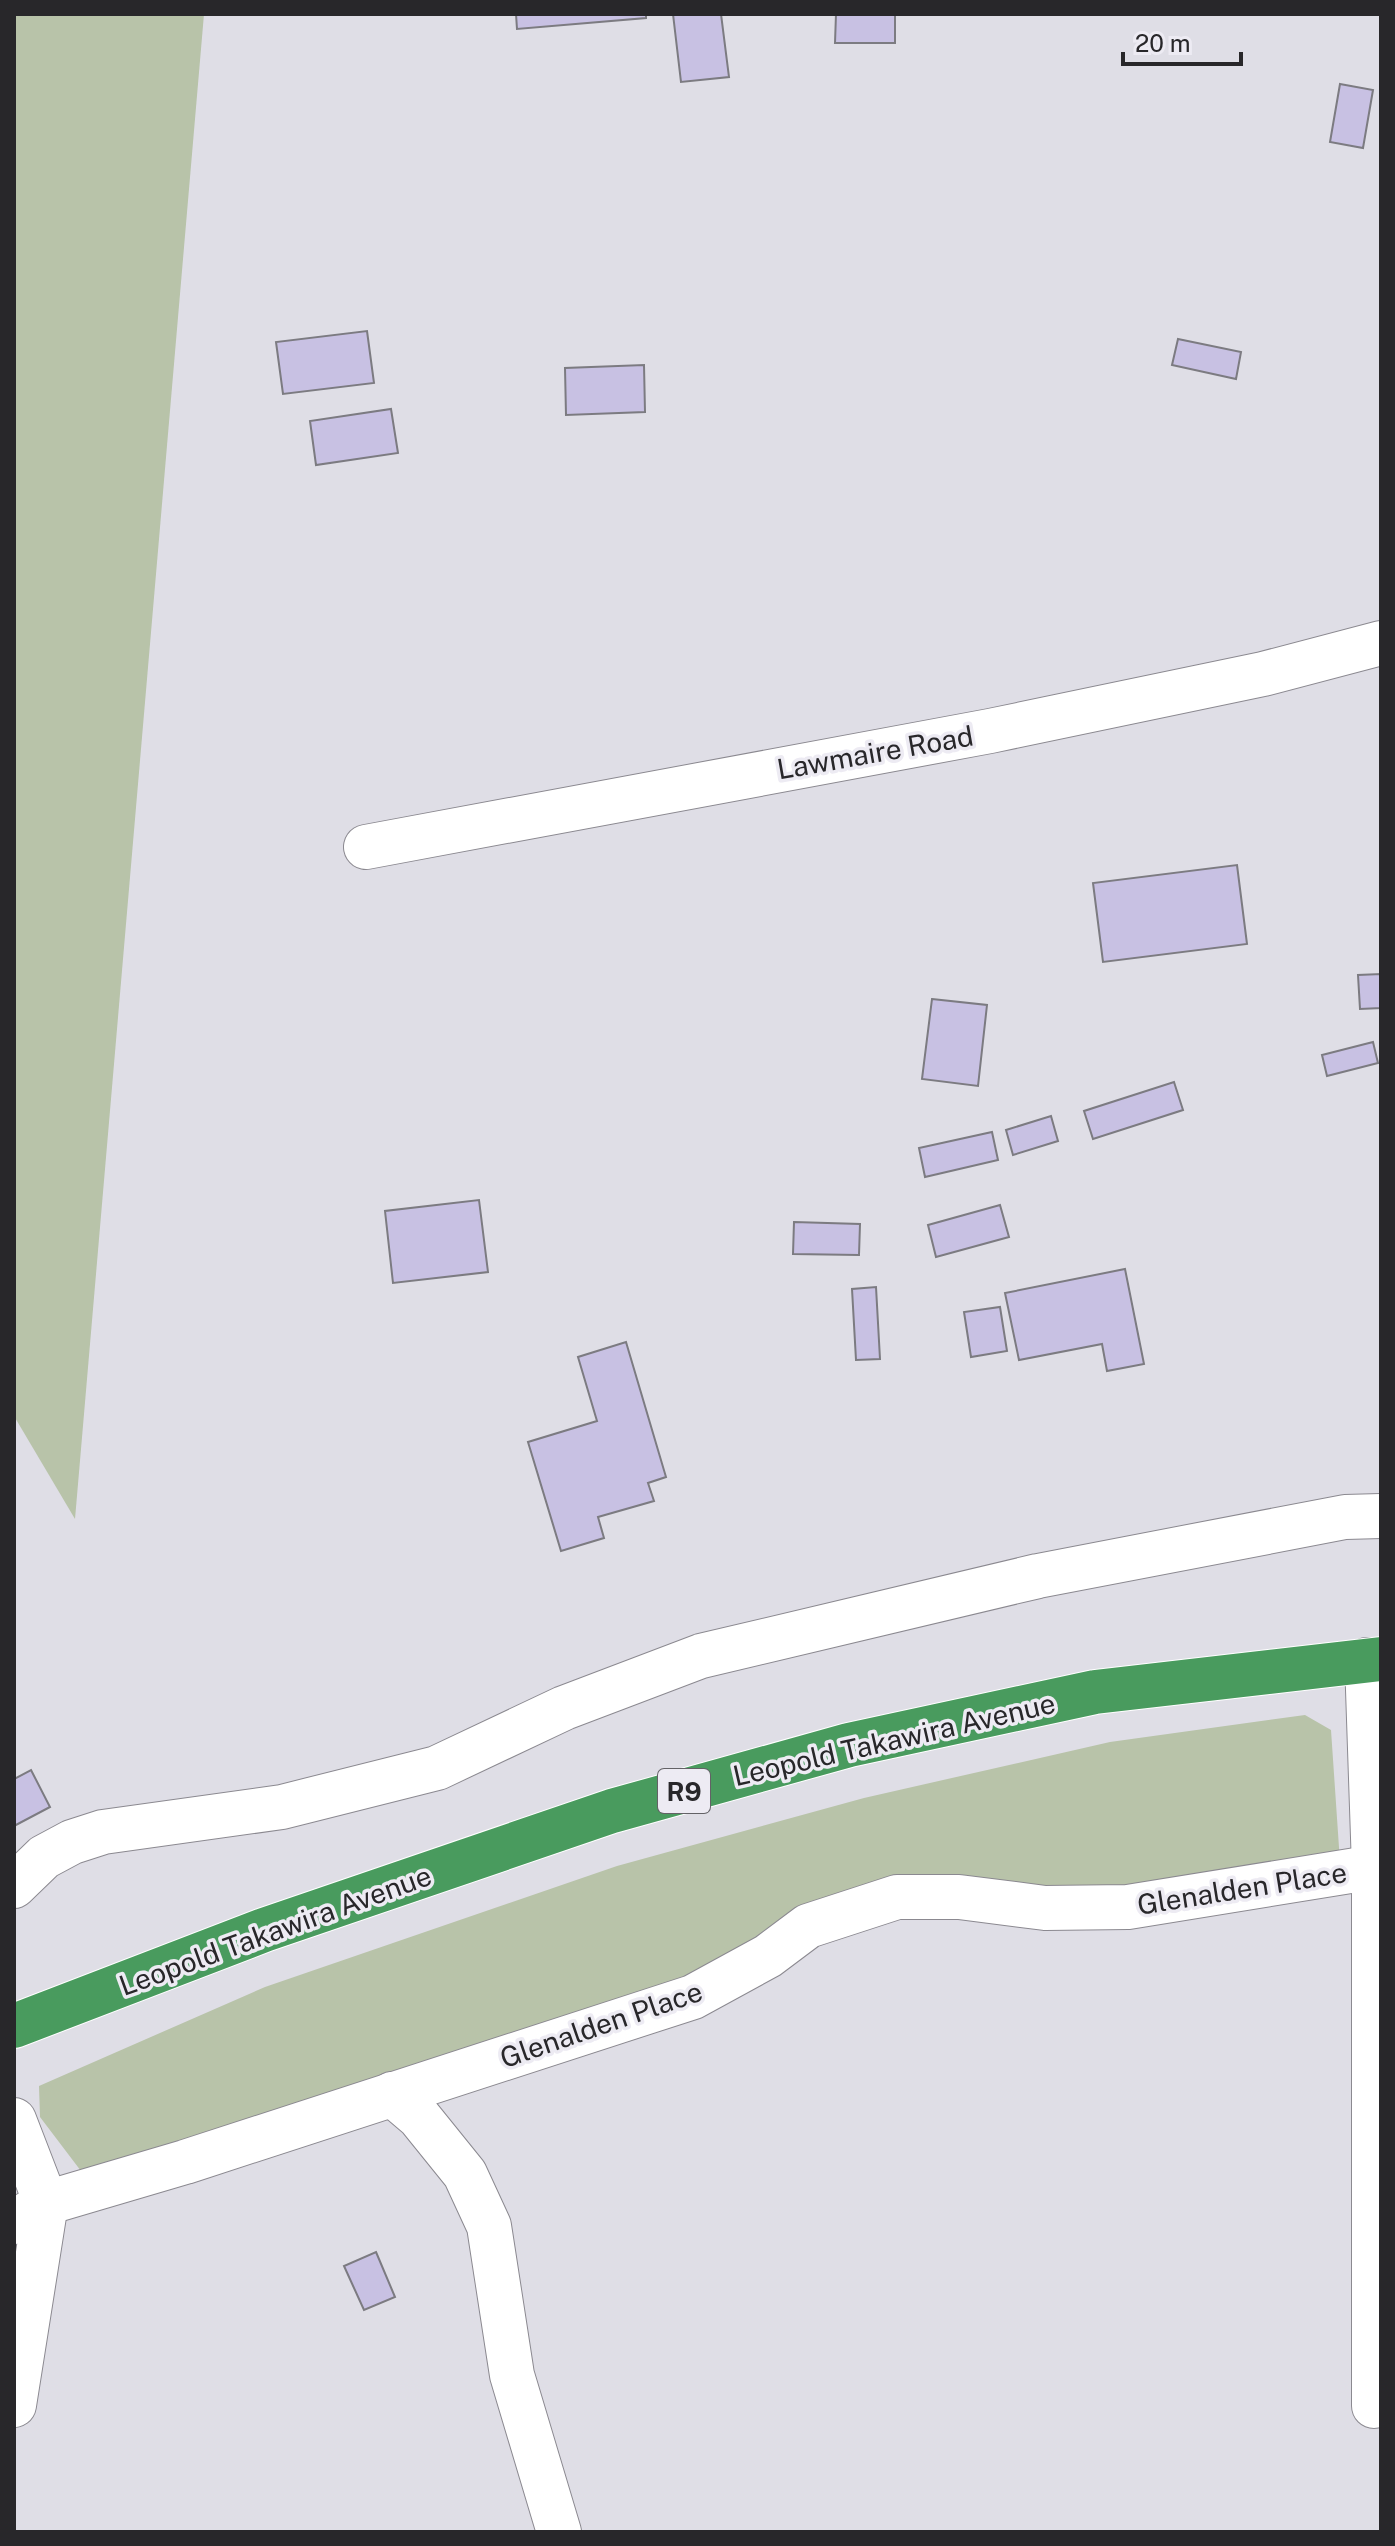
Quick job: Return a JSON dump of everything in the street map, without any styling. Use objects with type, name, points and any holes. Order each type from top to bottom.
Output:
[{"type":"highway","name":"Leopold Takawira Avenue","points":[[14,2026],[264,1930],[612,1811],[835,1749],[1095,1692],[1374,1660]]},
{"type":"street","name":"Lawmaire Road","points":[[366,847],[990,731],[1263,674],[1381,643]]},
{"type":"street","points":[[14,1886],[44,1857],[72,1842],[103,1832],[282,1807],[437,1768],[564,1708],[701,1656],[1038,1576],[1345,1517],[1381,1516]]},
{"type":"street","points":[[1374,1660],[1378,1866],[1374,2406]]},
{"type":"street","name":"Glenalden Place","points":[[30,2213],[693,1997],[768,1956],[808,1926],[897,1897],[959,1897],[1045,1908],[1128,1907],[1378,1866]]},
{"type":"street","points":[[392,2094],[419,2117],[465,2174],[489,2226],[512,2375],[559,2532]]},
{"type":"street","points":[[14,2120],[30,2213],[14,2405]]},
{"type":"green space","points":[[14,14],[204,14],[75,1519],[14,1416]]},
{"type":"green space","points":[[1305,1715],[1331,1730],[1340,1862],[1119,1896],[969,1889],[682,1985],[84,2175],[40,2117],[39,2086],[265,1987],[617,1866],[864,1798],[1110,1742]]},
{"type":"building","points":[[516,14],[646,14],[646,18],[517,29]]},
{"type":"building","points":[[673,14],[721,14],[729,77],[681,82]]},
{"type":"building","points":[[836,14],[895,14],[895,43],[835,43]]},
{"type":"building","points":[[1340,84],[1373,90],[1363,148],[1330,142]]},
{"type":"building","points":[[367,331],[374,383],[283,394],[276,342]]},
{"type":"building","points":[[1178,339],[1241,352],[1236,379],[1172,365]]},
{"type":"building","points":[[644,365],[645,412],[566,415],[565,368]]},
{"type":"building","points":[[391,409],[398,453],[316,465],[310,421]]},
{"type":"building","points":[[1237,865],[1247,944],[1103,962],[1093,883]]},
{"type":"building","points":[[1381,974],[1381,1008],[1360,1009],[1358,975]]},
{"type":"building","points":[[932,999],[987,1005],[978,1086],[922,1079]]},
{"type":"building","points":[[1373,1042],[1378,1063],[1327,1076],[1322,1055]]},
{"type":"building","points":[[1174,1082],[1183,1110],[1093,1139],[1084,1111]]},
{"type":"building","points":[[1051,1116],[1058,1141],[1013,1155],[1006,1130]]},
{"type":"building","points":[[992,1132],[998,1160],[925,1177],[919,1148]]},
{"type":"building","points":[[479,1200],[488,1272],[393,1283],[385,1211]]},
{"type":"building","points":[[1000,1205],[1009,1237],[936,1257],[928,1225]]},
{"type":"building","points":[[794,1222],[860,1224],[859,1255],[793,1254]]},
{"type":"building","points":[[1125,1269],[1144,1364],[1107,1371],[1102,1344],[1019,1360],[1005,1293]]},
{"type":"building","points":[[876,1287],[880,1359],[856,1360],[852,1289]]},
{"type":"building","points":[[1000,1307],[1007,1351],[971,1357],[964,1312]]},
{"type":"building","points":[[626,1342],[666,1477],[648,1483],[654,1501],[598,1517],[604,1538],[561,1551],[528,1442],[597,1421],[578,1357]]},
{"type":"building","points":[[31,1770],[50,1807],[14,1826],[14,1779]]},
{"type":"building","points":[[376,2252],[395,2297],[364,2310],[344,2266]]}]
